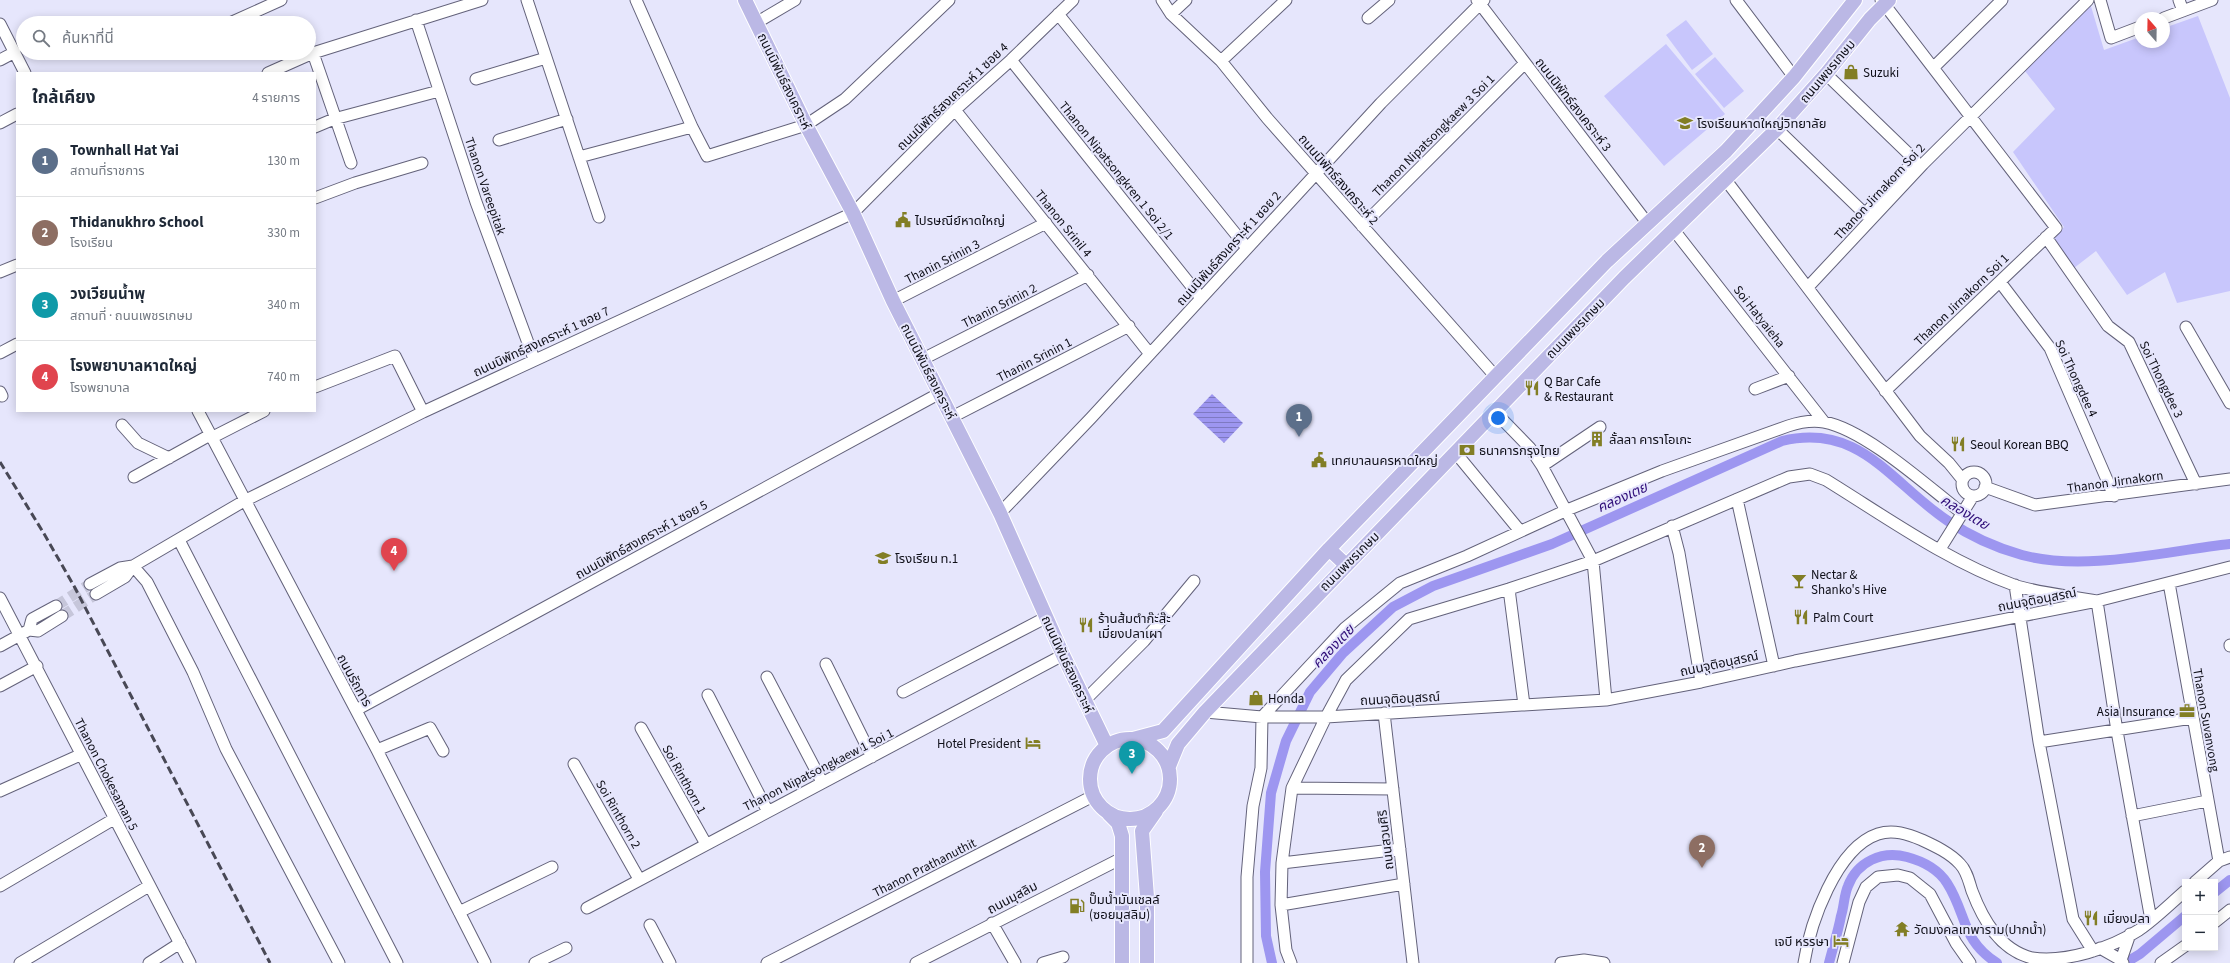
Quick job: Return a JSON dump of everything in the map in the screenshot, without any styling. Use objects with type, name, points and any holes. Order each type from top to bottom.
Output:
[{"type":"main road","name":"ถนนนิพันธ์สงเคราะห์","points":[[744,0],[806,125],[853,214],[893,301],[1000,513],[1063,655],[1107,746]]},
{"type":"main road","name":"ถนนเพชรเกษม","points":[[1133,738],[1163,731],[1329,549],[1607,261],[1726,151],[1794,77],[1855,0]]},
{"type":"main road","name":"ถนนเพชรเกษม","points":[[1169,766],[1178,744],[1205,712],[1494,410],[1673,228],[1777,129],[1826,74],[1885,1]]},
{"type":"main road","points":[[1607,261],[1624,278]]},
{"type":"main road","points":[[1329,549],[1346,565]]},
{"type":"main road","points":[[1122,963],[1122,836],[1118,823],[1093,796],[1090,784],[1090,772],[1098,755],[1107,746],[1118,741],[1133,738],[1155,747],[1161,752],[1169,766],[1170,788],[1166,799],[1142,831],[1147,897],[1147,963]]},
{"type":"main road","points":[[1107,812],[1120,818],[1134,819],[1147,816],[1159,808]]},
{"type":"street","points":[[246,16],[281,0]]},
{"type":"street","points":[[316,52],[482,0]]},
{"type":"street","points":[[526,0],[599,217]]},
{"type":"street","points":[[636,0],[692,127],[707,156],[806,125],[845,99],[949,0]]},
{"type":"street","points":[[756,23],[795,0]]},
{"type":"street","name":"ถนนนิพัทธ์สงเคราะห์ 1 ซอย 4","points":[[853,214],[955,110],[1011,60],[1072,0]]},
{"type":"street","name":"ถนนนิพัทธ์สงเคราะห์ 2","points":[[1162,0],[1171,14],[1222,61],[1267,118],[1496,377]]},
{"type":"street","points":[[1171,14],[1186,0]]},
{"type":"street","points":[[1222,61],[1286,0]]},
{"type":"street","points":[[1368,18],[1389,0]]},
{"type":"street","points":[[1736,0],[1794,77]]},
{"type":"street","points":[[1934,67],[2002,0]]},
{"type":"street","name":"Thanon Jirnakorn Soi 2","points":[[1808,287],[1923,164],[1972,117],[2088,0]]},
{"type":"street","points":[[2100,0],[2111,38],[2134,29]]},
{"type":"street","points":[[2179,0],[2183,11]]},
{"type":"street","points":[[2170,16],[2212,0]]},
{"type":"street","points":[[1885,1],[1972,117]]},
{"type":"street","name":"ถนนนิพัทธ์สงเคราะห์ 3","points":[[1480,2],[1648,224]]},
{"type":"street","name":"ถนนนิพันธ์สงเคราะห์ 1 ซอย 2","points":[[1000,513],[1150,354],[1316,173],[1480,2]]},
{"type":"street","points":[[1058,14],[1246,248]]},
{"type":"street","name":"Thanon Vareepitak","points":[[416,20],[476,202],[534,359]]},
{"type":"street","points":[[0,24],[15,52],[0,60]]},
{"type":"street","points":[[476,79],[546,58]]},
{"type":"street","points":[[19,60],[25,72]]},
{"type":"street","points":[[270,72],[297,60]]},
{"type":"street","points":[[315,60],[334,119],[352,163]]},
{"type":"street","name":"Thanon Nipatsongkren 1 Soi 2/1","points":[[1011,60],[1201,298]]},
{"type":"street","name":"Thanon Nipatsongkaew 3 Soi 1","points":[[1362,226],[1525,63]]},
{"type":"street","points":[[1777,129],[1865,214],[1915,160],[1826,74]]},
{"type":"street","points":[[316,127],[334,119],[439,91]]},
{"type":"street","name":"Thanon Srinil 4","points":[[955,110],[1150,354]]},
{"type":"street","points":[[0,123],[16,115]]},
{"type":"street","name":"Thanon Jirnakorn Soi 1","points":[[1885,391],[2056,228],[1972,117]]},
{"type":"street","points":[[499,140],[567,119]]},
{"type":"street","points":[[579,158],[692,127]]},
{"type":"street","points":[[316,198],[355,183],[422,163]]},
{"type":"street","points":[[1725,179],[1920,436],[1949,463],[1968,485],[1981,494],[1985,483]]},
{"type":"street","name":"ถนนนิพัทธ์สงเคราะห์ 1 ซอย 7","points":[[133,566],[244,501],[423,412],[534,359],[853,214]]},
{"type":"street","name":"Thanin Srinin 3","points":[[893,301],[1046,223]]},
{"type":"street","name":"Soi Hatyaieha","points":[[1673,228],[1824,422]]},
{"type":"street","name":"Soi Thongdee 3","points":[[2046,237],[2108,326],[2129,342],[2196,484]]},
{"type":"street","points":[[0,272],[16,264]]},
{"type":"street","name":"Thanin Srinin 2","points":[[923,359],[1088,275]]},
{"type":"street","name":"Soi Thongdee 4","points":[[2000,282],[2050,348],[2114,496]]},
{"type":"street","name":"Thanin Srinin 1","points":[[952,417],[1129,326]]},
{"type":"street","points":[[2186,327],[2230,403]]},
{"type":"street","points":[[0,353],[16,345]]},
{"type":"street","points":[[316,387],[395,356],[423,412]]},
{"type":"street","points":[[1755,390],[1789,376]]},
{"type":"street","name":"ถนนนิพัทธ์สงเคราะห์ 1 ซอย 5","points":[[356,710],[940,393]]},
{"type":"street","points":[[1494,410],[1530,448],[1542,466],[1593,561],[1606,700]]},
{"type":"street","name":"ถนนรัถการ","points":[[198,412],[210,437],[377,750],[485,963]]},
{"type":"street","points":[[134,477],[210,437],[262,412]]},
{"type":"street","points":[[1247,963],[1248,878],[1253,806],[1261,768],[1262,717],[1345,628],[1400,583],[1467,556],[1566,510],[1662,471],[1788,426],[1809,421],[1824,422],[1851,431],[1872,444],[1962,513]]},
{"type":"street","points":[[122,425],[138,443],[169,458]]},
{"type":"street","points":[[1542,466],[1600,427]]},
{"type":"street","points":[[1455,452],[1520,531]]},
{"type":"street","name":"Thanon Jirnakorn","points":[[1968,485],[1979,473],[1985,483],[2035,505],[2114,496],[2230,479]]},
{"type":"street","points":[[1291,963],[1286,950],[1281,905],[1282,863],[1292,788],[1326,717],[1346,680],[1409,619],[1509,589],[1593,561],[1789,477],[1803,474],[1818,476],[1942,546],[1970,566],[2015,585],[2097,601],[2117,731],[2151,920]]},
{"type":"street","points":[[1942,546],[1962,513],[1968,485]]},
{"type":"street","points":[[1737,499],[1774,666]]},
{"type":"street","points":[[1672,526],[1679,553],[1701,682]]},
{"type":"street","points":[[178,540],[397,963]]},
{"type":"street","points":[[90,584],[120,568],[133,566]]},
{"type":"street","points":[[96,594],[125,577],[133,566]]},
{"type":"street","points":[[133,566],[150,589],[193,672],[226,749],[339,963]]},
{"type":"street","name":"ถนนจุติอนุสรณ์","points":[[1205,712],[1262,717],[1326,717],[1606,700],[2097,601],[2230,567]]},
{"type":"street","points":[[1086,700],[1144,640],[1194,581]]},
{"type":"street","name":"Thanon Suvanvong","points":[[2169,583],[2192,718],[2219,861]]},
{"type":"street","points":[[2015,585],[2040,742],[2073,919],[2096,949],[2122,961],[2130,934]]},
{"type":"street","points":[[1509,589],[1524,705]]},
{"type":"street","name":"Thanon Chokesaman 5","points":[[0,598],[25,633],[37,666],[80,755],[190,963]]},
{"type":"street","points":[[25,633],[32,619],[56,606]]},
{"type":"street","points":[[0,646],[25,633],[38,631],[62,616]]},
{"type":"street","points":[[903,692],[1047,617]]},
{"type":"street","name":"Thanon Nipatsongkaew 1 Soi 1","points":[[587,908],[767,810],[872,757],[1063,655]]},
{"type":"street","points":[[826,664],[872,757]]},
{"type":"street","points":[[0,686],[37,666]]},
{"type":"street","points":[[767,677],[822,782]]},
{"type":"street","points":[[708,695],[767,810]]},
{"type":"street","name":"ถนนสวนศิริ","points":[[1384,713],[1413,963]]},
{"type":"street","points":[[2040,742],[2192,718]]},
{"type":"street","points":[[377,750],[430,728],[443,751]]},
{"type":"street","name":"Soi Rinthorn 1","points":[[640,728],[706,844]]},
{"type":"street","points":[[0,791],[80,755]]},
{"type":"street","name":"Soi Rinthorn 2","points":[[574,764],[639,879]]},
{"type":"street","points":[[1292,788],[1393,789]]},
{"type":"street","name":"Thanon Prathanuthit","points":[[767,963],[1093,796]]},
{"type":"street","points":[[2132,816],[2207,801]]},
{"type":"street","points":[[0,886],[114,819]]},
{"type":"street","points":[[1804,963],[1810,934],[1830,882],[1844,863],[1865,841],[1878,834],[1896,832],[1912,836],[1934,845],[1959,863],[1966,872],[1988,926],[1998,938],[2019,952],[2032,958],[2044,959],[2072,957],[2096,949],[2130,934],[2151,920],[2182,894]]},
{"type":"street","points":[[1282,863],[1400,850]]},
{"type":"street","points":[[2198,879],[2219,861],[2230,857]]},
{"type":"street","name":"ถนนมุสลิม","points":[[916,963],[1122,858]]},
{"type":"street","points":[[459,912],[552,867]]},
{"type":"street","points":[[1843,963],[1859,902],[1866,887],[1878,877],[1898,875],[1910,878],[1930,894],[1956,943],[1970,963]]},
{"type":"street","points":[[1281,905],[1404,884]]},
{"type":"street","points":[[20,963],[149,886]]},
{"type":"street","points":[[2218,920],[2230,910]]},
{"type":"street","points":[[992,923],[1015,963]]},
{"type":"street","points":[[650,925],[670,963]]},
{"type":"street","points":[[149,963],[180,943]]},
{"type":"street","points":[[535,963],[566,948]]},
{"type":"street","points":[[2161,963],[2182,948]]},
{"type":"street","points":[[1043,963],[1064,957]]},
{"type":"street","points":[[1561,963],[1584,960],[1604,963]]},
{"type":"shaded area","points":[[2090,3],[2104,50],[2134,39],[2134,48],[2170,48],[2170,26],[2198,16],[2230,98],[2230,291],[2177,303],[2165,272],[2127,295],[2096,251],[2074,268],[2054,239],[2064,227],[2013,152],[2055,109],[2025,71]]},
{"type":"shaded area","points":[[1686,20],[1713,54],[1692,70],[1666,35]]},
{"type":"shaded area","points":[[1666,44],[1725,114],[1664,166],[1604,96]]},
{"type":"shaded area","points":[[1715,57],[1744,91],[1724,108],[1695,74]]},
{"type":"shaded area","points":[[1212,394],[1243,423],[1224,443],[1193,414]]},
{"type":"waterway","name":"คลองเตย","points":[[1272,963],[1266,936],[1265,872],[1271,793],[1286,741],[1310,692],[1343,653],[1393,607],[1433,586],[1552,544],[1782,441],[1809,437],[1833,440],[1854,448],[1873,460],[1928,506],[1965,532],[2003,549],[2022,555],[2046,560],[2099,561],[2230,544]]},
{"type":"waterway","name":"คลองเตย","points":[[1829,963],[1846,893],[1852,878],[1864,864],[1888,855],[1898,855],[1924,863],[1939,874],[1947,883],[1953,894],[1971,936],[1985,954],[1997,963]]},
{"type":"waterway","name":"คลองเตย","points":[[2218,890],[2230,880]]},
{"type":"waterway","name":"คลองเตย","points":[[2125,963],[2140,954],[2182,919]]},
{"type":"tunnel","points":[[56,606],[90,584]]},
{"type":"tunnel","points":[[62,616],[96,594]]},
{"type":"railway","points":[[0,462],[74,586],[270,963]]},
{"type":"place","name":"Suzuki","points":[[1851,72]]},
{"type":"place","name":"โรงเรียนหาดใหญ่วิทยาลัย","points":[[1685,123]]},
{"type":"place","name":"ไปรษณีย์หาดใหญ่","points":[[903,220]]},
{"type":"place","name":"Q Bar Cafe & Restaurant","points":[[1532,388]]},
{"type":"place","name":"Townhall Hat Yai","points":[[1299,437]]},
{"type":"place","name":"ลั้ลลา คาราโอเกะ","points":[[1597,439]]},
{"type":"place","name":"Seoul Korean BBQ","points":[[1958,444]]},
{"type":"place","name":"ธนาคารกรุงไทย","points":[[1467,450]]},
{"type":"place","name":"เทศบาลนครหาดใหญ่","points":[[1319,460]]},
{"type":"place","name":"โรงเรียน ท.1","points":[[883,558]]},
{"type":"place","name":"โรงพยาบาลหาดใหญ่","points":[[394,571]]},
{"type":"place","name":"Nectar & Shanko's Hive","points":[[1799,581]]},
{"type":"place","name":"Palm Court","points":[[1801,617]]},
{"type":"place","name":"ร้านส้มตำก๊ะส๊ะ เมี่ยงปลาเผา","points":[[1086,625]]},
{"type":"place","name":"Honda","points":[[1256,698]]},
{"type":"place","name":"Asia Insurance","points":[[2187,711]]},
{"type":"place","name":"Hotel President","points":[[1033,743]]},
{"type":"place","name":"วงเวียนน้ำพุ","points":[[1132,774]]},
{"type":"place","name":"Thidanukhro School","points":[[1702,868]]},
{"type":"place","name":"ปั๊มน้ำมันเชลล์ (ซอยมุสลิม)","points":[[1077,906]]},
{"type":"place","name":"เมี่ยงปลา","points":[[2091,918]]},
{"type":"place","name":"วัดมงคลเทพาราม(ปากน้ำ)","points":[[1902,929]]},
{"type":"place","name":"เจบี หรรษา","points":[[1841,941]]}]
